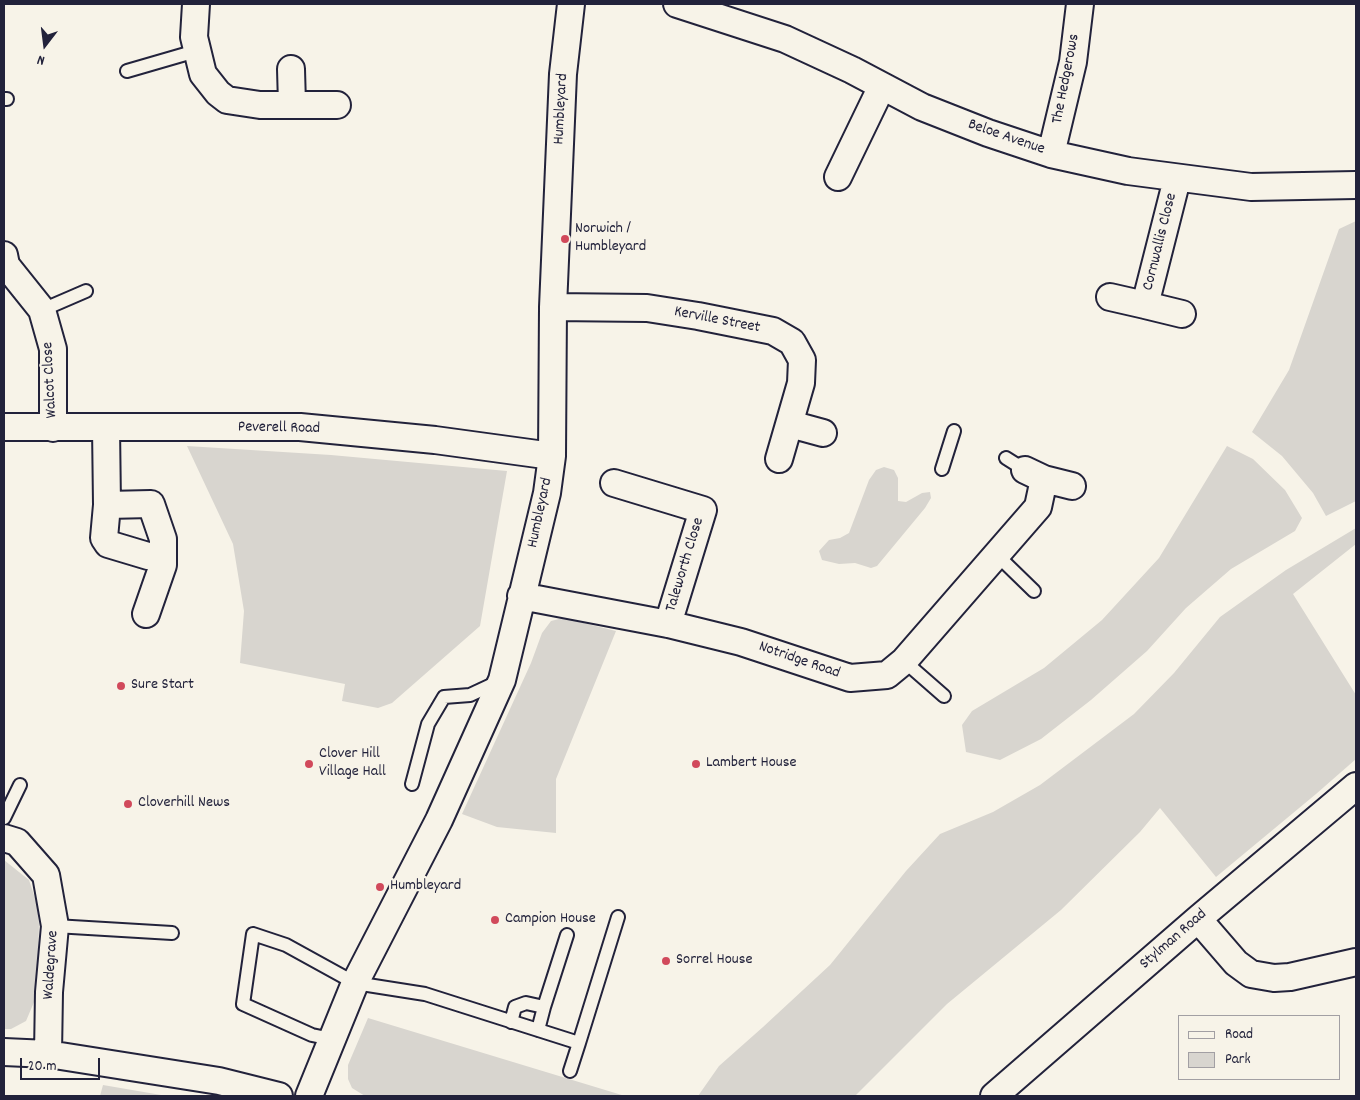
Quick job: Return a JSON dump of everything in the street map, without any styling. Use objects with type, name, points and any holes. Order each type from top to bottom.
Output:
[{"type":"street","points":[[196,4],[194,37],[203,74],[218,93],[227,100],[260,105],[337,105]]},
{"type":"street","name":"Humbleyard","points":[[309,1096],[355,983],[439,820],[502,680],[547,493],[552,456],[553,307],[564,74],[571,4]]},
{"type":"street","name":"Beloe Avenue","points":[[677,4],[785,39],[922,107],[988,133],[1051,154],[1177,179],[1251,187],[1356,184]]},
{"type":"street","name":"The Hedgerows","points":[[1051,154],[1073,62],[1080,4]]},
{"type":"street","points":[[291,69],[292,104]]},
{"type":"street","points":[[838,177],[882,86]]},
{"type":"street","name":"Cornwallis Close","points":[[1145,305],[1177,179]]},
{"type":"street","name":"Walcot Close","points":[[4,255],[6,265],[42,310],[53,349],[53,428]]},
{"type":"street","name":"Cornwallis Close","points":[[1110,297],[1182,314]]},
{"type":"street","name":"Kerville Street","points":[[553,307],[647,308],[698,316],[772,332],[792,342],[802,360],[802,383],[779,459]]},
{"type":"street","points":[[790,424],[823,433]]},
{"type":"street","name":"Peverell Road","points":[[4,428],[300,427],[435,440],[552,456]]},
{"type":"street","points":[[106,428],[107,505],[104,538],[108,544],[148,556],[163,556]]},
{"type":"street","name":"Notridge Road","points":[[522,596],[668,624],[741,642],[850,678],[887,675],[904,661],[1038,507],[1025,469],[1072,486]]},
{"type":"street","name":"Taleworth Close","points":[[614,483],[703,510],[668,624]]},
{"type":"street","points":[[107,505],[150,504],[163,538],[163,565],[146,614]]},
{"type":"street","name":"Stylman Road","points":[[994,1096],[1198,919],[1356,786]]},
{"type":"street","name":"Waldegrave","points":[[4,838],[17,842],[46,875],[55,926],[49,992],[48,1054]]},
{"type":"street","points":[[1198,919],[1236,963],[1251,974],[1274,978],[1290,977],[1356,962]]},
{"type":"street","points":[[4,1052],[48,1054],[219,1081],[279,1096]]},
{"type":"lane","points":[[127,71],[196,51]]},
{"type":"lane","points":[[42,310],[86,291]]},
{"type":"lane","points":[[942,469],[954,431]]},
{"type":"lane","points":[[996,555],[1034,591]]},
{"type":"lane","points":[[904,661],[944,696]]},
{"type":"lane","points":[[412,784],[428,724],[444,697],[470,695],[502,680]]},
{"type":"lane","points":[[4,818],[20,785]]},
{"type":"lane","points":[[570,1071],[618,916]]},
{"type":"lane","points":[[55,926],[172,933]]},
{"type":"lane","points":[[331,1039],[312,1035],[243,1004],[252,934],[286,946],[355,983],[425,994],[579,1042]]},
{"type":"lane","points":[[538,1030],[567,935]]},
{"type":"lane","points":[[511,1022],[515,1007],[526,1002],[544,1007]]},
{"type":"green space","points":[[1356,221],[1356,501],[1326,516],[1313,493],[1282,456],[1252,432],[1289,370],[1339,229]]},
{"type":"green space","points":[[187,446],[331,455],[507,471],[480,626],[392,703],[378,708],[342,701],[345,684],[240,663],[244,611],[233,544]]},
{"type":"green space","points":[[1227,446],[1253,459],[1285,490],[1302,518],[1295,531],[1231,569],[1186,608],[1147,651],[1091,700],[1041,739],[1000,760],[966,752],[962,725],[972,711],[1044,668],[1102,620],[1159,558]]},
{"type":"green space","points":[[884,467],[894,470],[898,478],[898,501],[906,502],[922,493],[930,492],[931,498],[925,508],[877,566],[871,568],[855,563],[839,564],[822,560],[819,551],[829,540],[840,538],[849,533],[869,480],[876,470]]},
{"type":"green space","points":[[1356,528],[1356,544],[1293,594],[1356,695],[1356,759],[1316,794],[1216,877],[1160,808],[1140,832],[1061,910],[947,1004],[855,1096],[698,1096],[719,1066],[830,965],[906,871],[940,834],[993,812],[1040,785],[1134,714],[1174,673],[1220,617],[1286,570]]},
{"type":"green space","points":[[563,618],[616,631],[556,779],[556,833],[497,827],[462,814],[531,663],[542,633],[551,621]]},
{"type":"green space","points":[[4,860],[29,880],[37,904],[39,924],[37,995],[26,1021],[11,1029],[4,1029]]},
{"type":"green space","points":[[368,1018],[625,1096],[365,1096],[352,1088],[348,1079],[348,1065]]},
{"type":"green space","points":[[103,1085],[167,1096],[100,1096]]},
{"type":"place","name":"Norwich / Humbleyard","points":[[565,239]]},
{"type":"place","name":"Sure Start","points":[[121,686]]},
{"type":"place","name":"Clover Hill Village Hall","points":[[309,764]]},
{"type":"place","name":"Lambert House","points":[[696,764]]},
{"type":"place","name":"Cloverhill News","points":[[128,804]]},
{"type":"place","name":"Humbleyard","points":[[380,887]]},
{"type":"place","name":"Campion House","points":[[495,920]]},
{"type":"place","name":"Sorrel House","points":[[666,961]]}]
